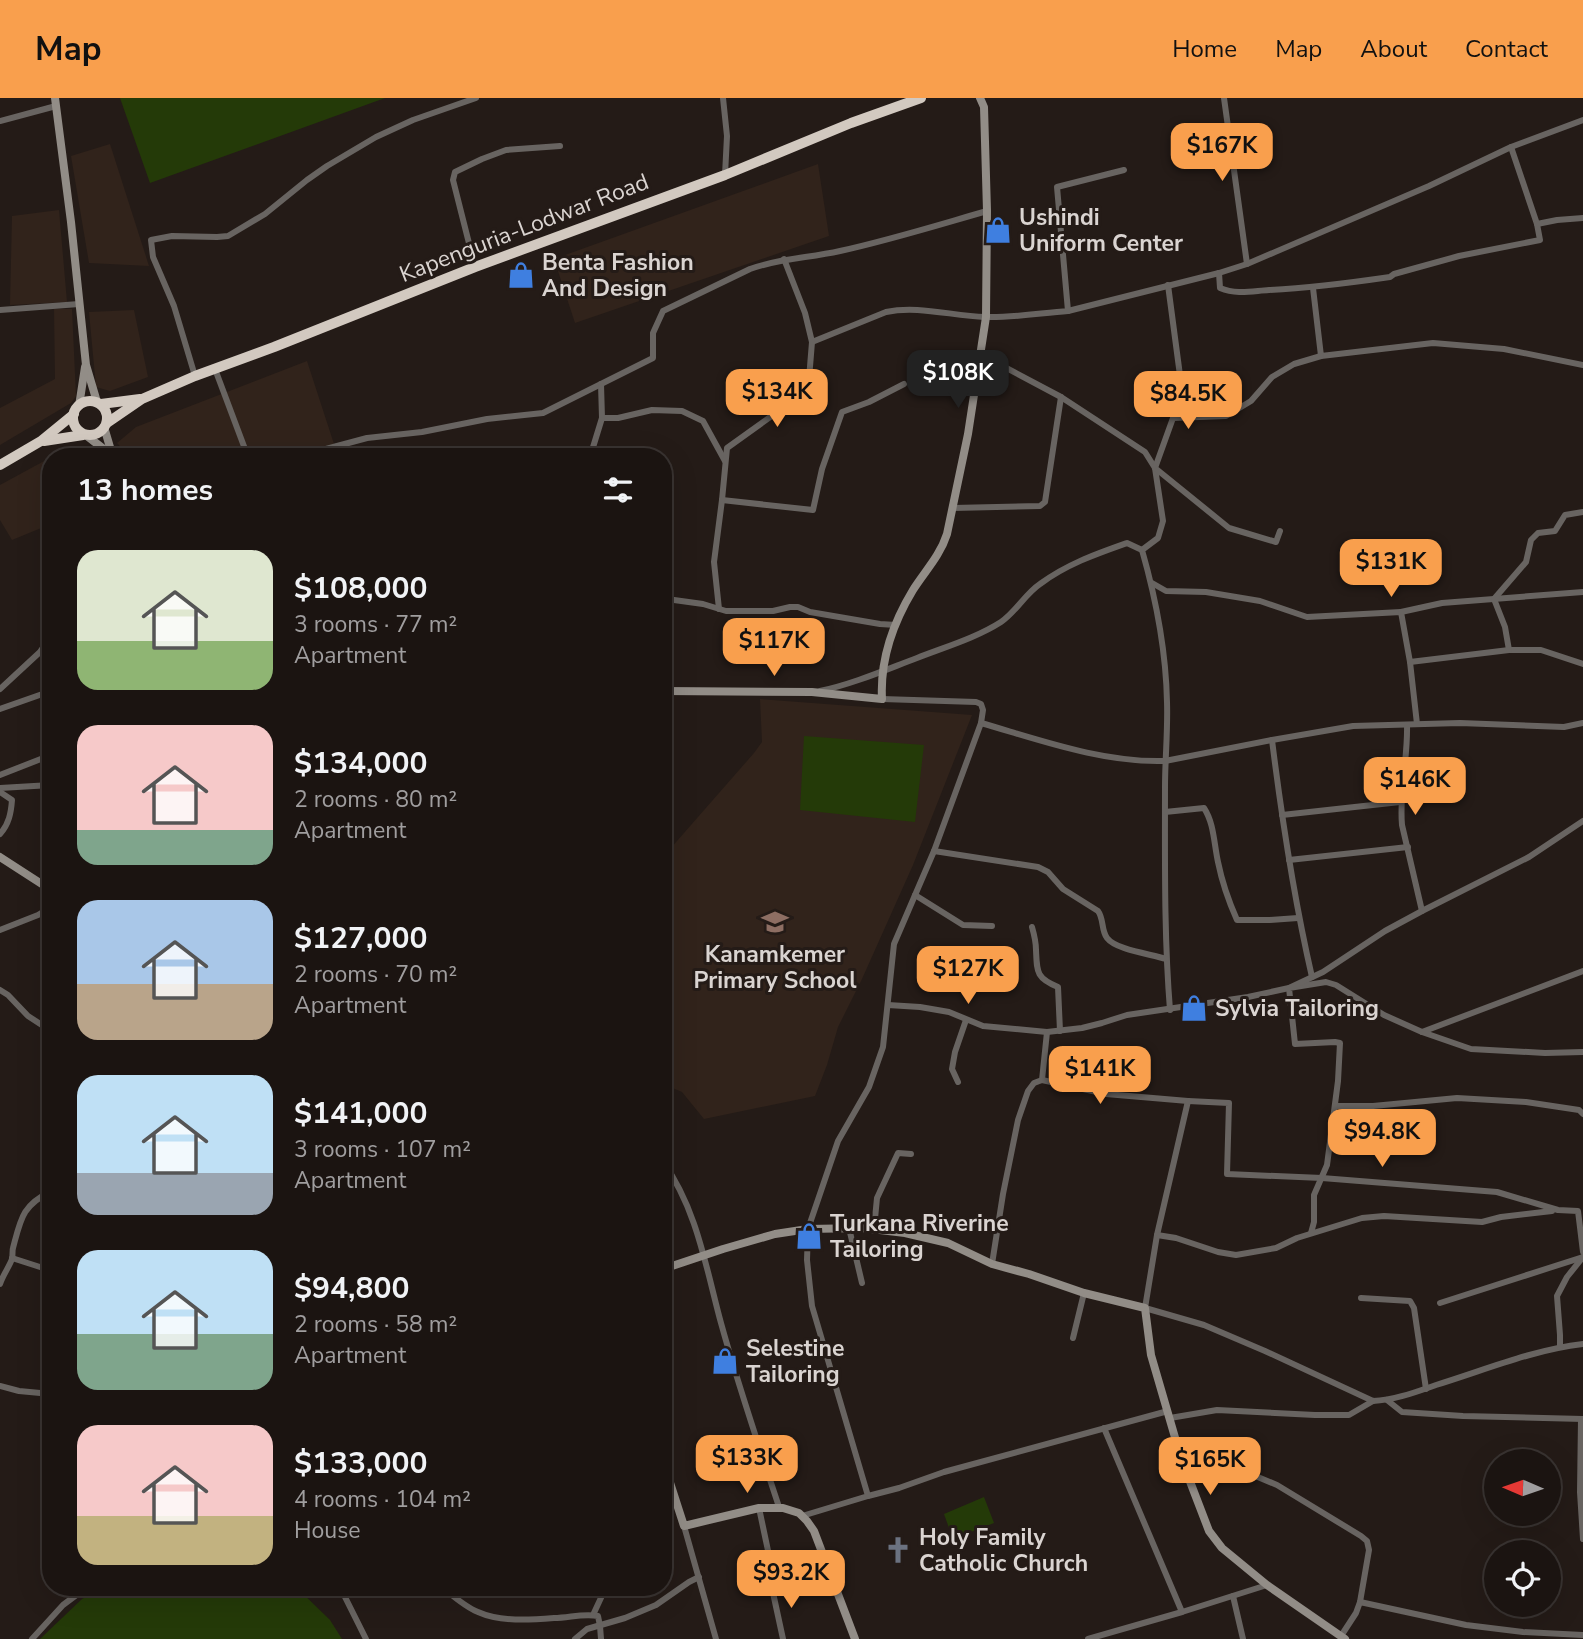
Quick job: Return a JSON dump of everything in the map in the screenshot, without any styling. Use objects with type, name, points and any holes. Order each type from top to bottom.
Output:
[{"type":"highway","name":"Kapenguria-Lodwar Road","points":[[106,425],[142,399],[195,376],[921,98]]},
{"type":"highway","name":"Kapenguria-Lodwar Road","points":[[99,403],[142,399]]},
{"type":"highway","points":[[0,466],[41,441],[85,402],[99,403],[107,409],[106,425],[97,434],[41,441]]},
{"type":"highway","points":[[76,410],[75,427],[85,435]]},
{"type":"street","points":[[195,376],[174,306],[153,257],[150,240],[172,236],[228,236],[265,214],[327,166],[376,137],[413,120],[476,98]]},
{"type":"street","points":[[723,98],[727,136],[725,174]]},
{"type":"street","points":[[882,699],[884,660],[896,625],[912,592],[943,547],[954,508],[982,355],[986,317],[987,211],[984,107],[980,98]]},
{"type":"street","points":[[1224,98],[1247,264]]},
{"type":"street","points":[[0,121],[56,102],[86,365],[99,403]]},
{"type":"street","points":[[812,342],[896,310],[986,317],[1068,311],[1219,273],[1247,264],[1429,186],[1511,147],[1583,120]]},
{"type":"street","points":[[475,267],[453,180],[455,172],[506,150],[560,146]]},
{"type":"street","points":[[1219,273],[1220,288],[1229,292],[1313,288],[1390,277],[1459,256],[1540,240],[1511,147]]},
{"type":"street","points":[[1068,311],[1057,187],[1124,170]]},
{"type":"street","points":[[330,448],[367,438],[543,413],[653,358],[653,333],[663,311],[750,270],[785,259],[857,247],[987,211]]},
{"type":"street","points":[[1537,224],[1583,218]]},
{"type":"street","points":[[719,609],[714,562],[727,448],[787,405],[806,385],[811,368],[812,342],[805,313],[785,259]]},
{"type":"street","points":[[1142,550],[1158,538],[1163,521],[1155,468],[1173,418],[1181,383],[1168,285]]},
{"type":"street","points":[[1313,288],[1321,356]]},
{"type":"street","points":[[0,310],[79,304]]},
{"type":"street","points":[[1173,418],[1226,416],[1251,401],[1272,377],[1294,364],[1321,356],[1433,343],[1504,349],[1583,365]]},
{"type":"street","points":[[982,355],[1060,397],[1145,452],[1155,468],[1229,528],[1276,542],[1280,531]]},
{"type":"street","points":[[76,410],[86,365]]},
{"type":"street","points":[[215,369],[245,448]]},
{"type":"street","points":[[593,448],[602,418],[601,384]]},
{"type":"street","points":[[722,500],[813,510],[822,468],[842,412],[904,384]]},
{"type":"street","points":[[954,508],[1040,506],[1045,502],[1060,397]]},
{"type":"street","points":[[602,418],[618,418],[652,410],[682,411],[703,421],[726,463]]},
{"type":"street","points":[[106,425],[111,448]]},
{"type":"street","points":[[85,435],[103,448]]},
{"type":"street","points":[[1494,599],[1526,562],[1531,540],[1538,533],[1555,531],[1565,515],[1583,512]]},
{"type":"street","points":[[813,692],[838,687],[952,645],[1004,620],[1038,585],[1078,560],[1127,543],[1142,550],[1152,583],[1162,641],[1166,689],[1166,958],[1170,1010]]},
{"type":"street","points":[[1152,583],[1166,591],[1206,592],[1260,601],[1307,617],[1401,612],[1442,603],[1583,592]]},
{"type":"street","points":[[1494,599],[1505,627],[1510,650]]},
{"type":"street","points":[[672,600],[734,611],[773,611],[799,607],[810,612],[896,625]]},
{"type":"street","points":[[1401,612],[1418,724]]},
{"type":"street","points":[[0,689],[42,649]]},
{"type":"street","points":[[1410,662],[1510,650],[1541,650],[1583,663]]},
{"type":"street","points":[[672,691],[813,692],[882,699],[976,702],[981,704],[983,710],[981,723],[934,851],[894,944],[883,1047],[869,1087],[838,1141],[807,1229],[812,1306],[868,1496]]},
{"type":"street","points":[[0,709],[42,694]]},
{"type":"street","points":[[981,723],[1117,759],[1137,761],[1165,761],[1353,726],[1460,723],[1564,727],[1583,723]]},
{"type":"street","points":[[1407,725],[1401,802],[1402,825],[1422,911]]},
{"type":"street","points":[[1272,740],[1298,918],[1312,977]]},
{"type":"street","points":[[0,775],[42,759]]},
{"type":"street","points":[[0,790],[42,786]]},
{"type":"street","points":[[0,790],[12,800],[11,813],[0,834]]},
{"type":"street","points":[[1282,815],[1401,802]]},
{"type":"street","points":[[1165,812],[1204,808],[1210,816],[1218,864],[1237,920],[1298,918]]},
{"type":"street","points":[[1289,988],[1323,972],[1385,931],[1529,856],[1583,821]]},
{"type":"street","points":[[1289,860],[1408,846]]},
{"type":"street","points":[[934,851],[1038,867],[1048,872],[1063,889],[1098,911],[1102,916],[1105,936],[1114,944],[1166,958]]},
{"type":"street","points":[[0,857],[42,884]]},
{"type":"street","points":[[915,895],[963,925],[992,926]]},
{"type":"street","points":[[0,930],[42,913]]},
{"type":"street","points":[[1032,927],[1036,967],[1046,982],[1058,987],[1059,1031]]},
{"type":"street","points":[[1422,1032],[1583,971]]},
{"type":"street","points":[[888,1005],[948,1012],[983,1026],[1047,1032],[1102,1023],[1127,1015],[1170,1010],[1326,982],[1336,985],[1384,1015],[1471,1049],[1583,1052]]},
{"type":"street","points":[[1289,988],[1295,1044],[1340,1043],[1327,1165],[1314,1195],[1314,1222],[1311,1233]]},
{"type":"street","points":[[0,990],[27,1016],[42,1025]]},
{"type":"street","points":[[957,1082],[952,1069],[966,1020]]},
{"type":"street","points":[[1042,1080],[1047,1032]]},
{"type":"street","points":[[992,1264],[1018,1120],[1028,1091],[1034,1083],[1042,1080],[1106,1094],[1229,1103],[1227,1174],[1321,1178],[1497,1192],[1558,1210]]},
{"type":"street","points":[[1335,1106],[1373,1106],[1457,1098],[1527,1102],[1579,1110],[1583,1114]]},
{"type":"street","points":[[1181,1458],[1212,1452],[1277,1485],[1367,1541],[1369,1550],[1360,1602],[1343,1637],[1267,1585],[1215,1541],[1202,1517],[1181,1458],[1151,1355],[1145,1308],[1157,1235],[1188,1101]]},
{"type":"street","points":[[874,1229],[877,1198],[898,1153],[911,1154]]},
{"type":"street","points":[[672,1175],[683,1195],[703,1255],[721,1325],[779,1507]]},
{"type":"street","points":[[0,1284],[12,1258],[21,1219],[29,1205],[42,1196]]},
{"type":"street","points":[[1157,1235],[1236,1255],[1276,1248],[1311,1233],[1374,1216],[1477,1222],[1558,1210],[1578,1211],[1583,1256],[1567,1276],[1557,1296],[1560,1347]]},
{"type":"street","points":[[849,1227],[862,1283]]},
{"type":"street","points":[[672,1266],[775,1234],[807,1229],[849,1227],[905,1233],[948,1243],[992,1264],[1084,1293],[1204,1325],[1373,1401]]},
{"type":"street","points":[[1440,1303],[1583,1256]]},
{"type":"street","points":[[12,1258],[42,1267]]},
{"type":"street","points":[[1073,1338],[1084,1293]]},
{"type":"street","points":[[1361,1298],[1410,1301],[1414,1308],[1426,1389]]},
{"type":"street","points":[[802,1516],[944,1472],[1104,1428],[1169,1415],[1217,1410],[1349,1415],[1373,1401],[1387,1400],[1426,1389],[1514,1359],[1583,1344]]},
{"type":"street","points":[[0,1386],[42,1393]]},
{"type":"street","points":[[1387,1400],[1402,1412],[1582,1419],[1580,1492],[1583,1539]]},
{"type":"street","points":[[1104,1428],[1182,1612]]},
{"type":"street","points":[[672,1489],[716,1639]]},
{"type":"street","points":[[684,1526],[759,1508],[779,1507],[802,1516],[814,1531],[855,1639]]},
{"type":"street","points":[[759,1508],[770,1560],[767,1564],[783,1639]]},
{"type":"street","points":[[672,1594],[699,1577]]},
{"type":"street","points":[[1088,1639],[1267,1585]]},
{"type":"street","points":[[32,1639],[63,1605],[75,1596]]},
{"type":"street","points":[[344,1596],[366,1639]]},
{"type":"street","points":[[454,1596],[475,1611],[491,1617],[544,1619],[598,1616],[601,1639]]},
{"type":"street","points":[[593,1615],[602,1596]]},
{"type":"street","points":[[575,1639],[587,1629],[656,1605],[669,1596]]},
{"type":"street","points":[[1233,1596],[1243,1639]]},
{"type":"street","points":[[1360,1602],[1466,1625],[1523,1632],[1583,1635]]},
{"type":"shaded area","points":[[110,144],[149,266],[89,263],[71,156]]},
{"type":"shaded area","points":[[818,164],[829,236],[575,323],[554,259]]},
{"type":"shaded area","points":[[59,210],[67,302],[10,305],[12,216]]},
{"type":"shaded area","points":[[54,309],[72,309],[76,396],[71,403],[0,445],[0,408],[55,379]]},
{"type":"shaded area","points":[[134,310],[148,377],[110,391],[96,387],[89,312]]},
{"type":"shaded area","points":[[307,361],[334,444],[316,448],[122,448],[117,443],[136,427]]},
{"type":"shaded area","points":[[42,462],[42,528],[12,540],[0,520],[0,485]]},
{"type":"shaded area","name":"Kanamkemer Primary School","points":[[760,699],[972,715],[913,865],[838,1027],[815,1096],[704,1119],[682,1092],[672,1088],[672,847],[762,742]]},
{"type":"green space","points":[[120,98],[385,98],[150,183]]},
{"type":"green space","points":[[804,736],[924,745],[915,822],[800,810]]},
{"type":"green space","points":[[984,1497],[994,1523],[953,1539],[944,1514]]},
{"type":"green space","points":[[87,1596],[305,1596],[330,1620],[342,1639],[40,1639]]},
{"type":"place","name":"Ushindi Uniform Center","points":[[998,230]]},
{"type":"place","name":"Benta Fashion And Design","points":[[521,275]]},
{"type":"place","name":"Kanamkemer Primary School","points":[[775,922]]},
{"type":"place","name":"Sylvia Tailoring","points":[[1194,1008]]},
{"type":"place","name":"Turkana Riverine Tailoring","points":[[809,1236]]},
{"type":"place","name":"Selestine Tailoring","points":[[725,1361]]},
{"type":"place","name":"Holy Family Catholic Church","points":[[898,1550]]}]
